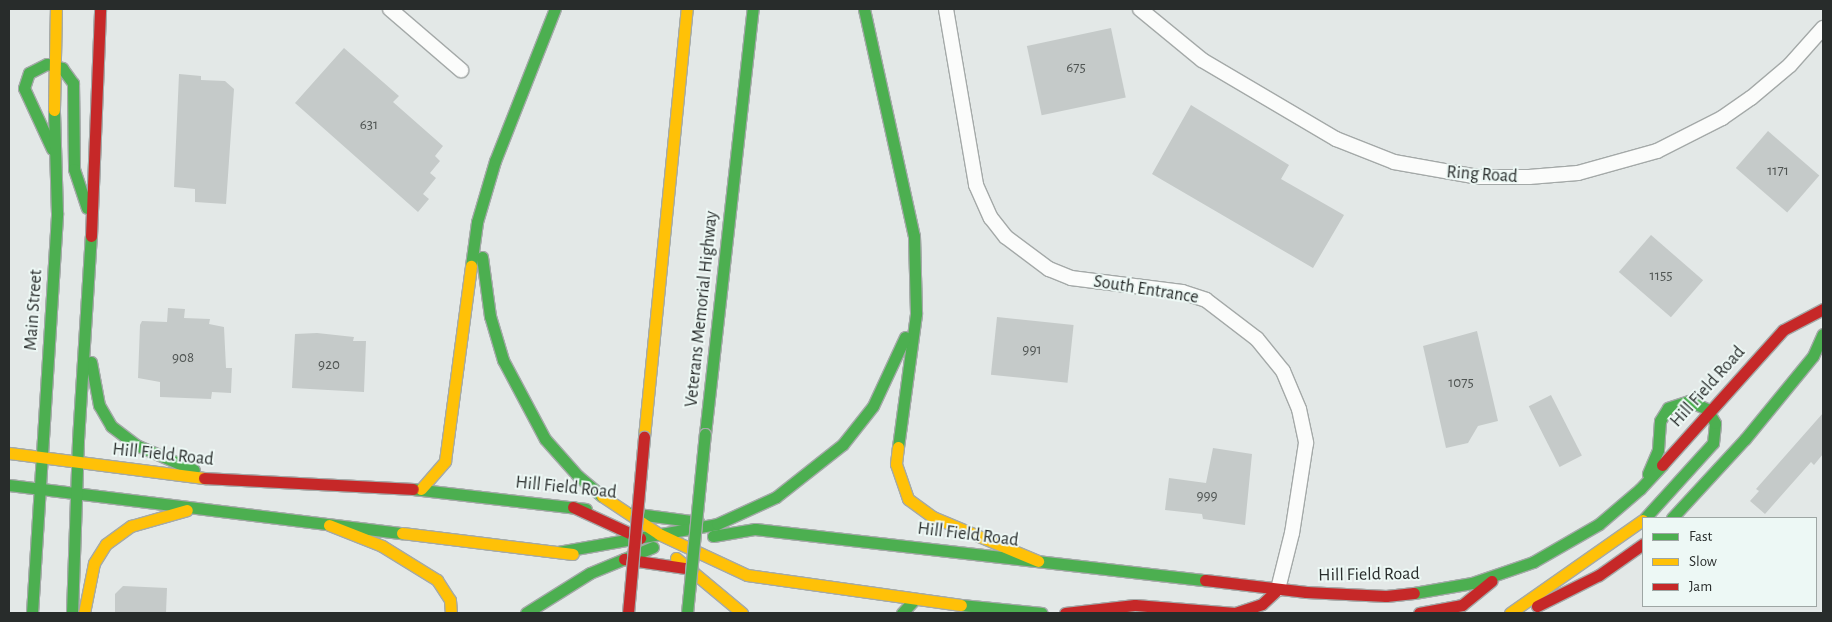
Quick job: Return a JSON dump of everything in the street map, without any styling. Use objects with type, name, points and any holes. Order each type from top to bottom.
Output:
[{"type":"main road","name":"Main Street","points":[[32,613],[58,169],[54,64],[56,9]]},
{"type":"main road","points":[[72,613],[77,462],[92,221],[100,9]]},
{"type":"main road","points":[[421,489],[445,461],[477,222],[495,161],[555,9]]},
{"type":"main road","points":[[628,613],[687,9]]},
{"type":"main road","name":"Veterans Memorial Highway","points":[[687,613],[752,9]]},
{"type":"main road","points":[[864,9],[914,236],[916,314],[896,464],[908,500],[933,517],[1038,561]]},
{"type":"main road","points":[[58,169],[24,88],[27,76],[35,68],[54,64],[66,71],[73,83],[74,169],[92,221]]},
{"type":"main road","points":[[477,222],[490,316],[502,360],[521,400],[545,439],[578,476],[694,570],[742,613]]},
{"type":"main road","name":"Hill Field Road","points":[[9,453],[216,479],[421,489],[1278,589],[1350,595],[1399,595],[1438,590],[1500,574],[1549,554],[1578,538],[1613,513],[1640,489],[1783,330],[1823,309]]},
{"type":"main road","points":[[526,613],[565,588],[658,540],[717,524],[776,497],[842,444],[872,406],[916,314]]},
{"type":"main road","points":[[86,333],[99,405],[111,426],[136,445],[216,479]]},
{"type":"main road","points":[[1673,517],[1745,438],[1807,363],[1823,334]]},
{"type":"main road","points":[[1640,489],[1655,460],[1659,425],[1668,408],[1688,401],[1709,412],[1716,425],[1712,445],[1646,517]]},
{"type":"main road","points":[[9,485],[747,575],[914,600],[1042,613]]},
{"type":"main road","points":[[84,613],[94,563],[106,544],[127,528],[196,507]]},
{"type":"main road","points":[[573,507],[638,537],[678,543],[747,575]]},
{"type":"main road","points":[[1510,613],[1605,550],[1642,521]]},
{"type":"main road","points":[[329,525],[382,546],[437,580],[450,600],[451,613]]},
{"type":"main road","points":[[678,543],[755,529]]},
{"type":"main road","points":[[558,552],[638,537]]},
{"type":"main road","points":[[1518,613],[1585,583],[1642,545]]},
{"type":"main road","points":[[1420,613],[1462,605],[1500,574]]},
{"type":"main road","points":[[1065,613],[1135,606],[1235,613],[1262,604],[1278,589]]},
{"type":"main road","points":[[902,613],[914,600]]},
{"type":"street","points":[[390,9],[461,70]]},
{"type":"street","name":"South Entrance","points":[[946,9],[976,185],[988,213],[1006,236],[1049,269],[1071,278],[1201,297],[1218,307],[1257,339],[1283,370],[1299,409],[1306,443],[1292,533],[1278,589]]},
{"type":"street","name":"Ring Road","points":[[1140,9],[1183,46],[1223,74],[1343,142],[1421,169],[1478,177],[1578,173],[1657,151],[1722,118],[1751,98],[1790,65],[1823,28]]},
{"type":"building","points":[[1111,28],[1126,97],[1042,115],[1027,46]]},
{"type":"building","points":[[344,48],[399,96],[393,102],[443,146],[435,156],[440,161],[430,173],[436,178],[423,194],[429,199],[418,212],[295,103]]},
{"type":"building","points":[[179,74],[201,76],[201,80],[225,81],[234,89],[226,204],[195,202],[195,189],[174,187]]},
{"type":"building","points":[[1191,105],[1289,165],[1281,179],[1344,215],[1313,268],[1152,174]]},
{"type":"building","points":[[1768,131],[1819,176],[1787,213],[1736,168]]},
{"type":"building","points":[[1651,235],[1703,280],[1671,317],[1619,272]]},
{"type":"building","points":[[168,308],[185,309],[184,318],[210,319],[209,324],[224,327],[226,368],[232,368],[231,393],[212,392],[211,399],[160,397],[160,382],[138,378],[140,325],[142,321],[167,322]]},
{"type":"building","points":[[997,317],[1074,325],[1068,383],[991,375]]},
{"type":"building","points":[[1477,331],[1498,421],[1478,426],[1468,443],[1446,448],[1423,346]]},
{"type":"building","points":[[317,333],[354,337],[353,341],[366,341],[364,392],[292,388],[295,334]]},
{"type":"building","points":[[1551,395],[1582,456],[1560,467],[1529,406]]},
{"type":"building","points":[[1823,413],[1823,454],[1814,465],[1811,462],[1765,514],[1750,501],[1759,491],[1756,489]]},
{"type":"building","points":[[1213,448],[1252,454],[1245,525],[1203,519],[1202,514],[1165,510],[1169,478],[1206,483]]},
{"type":"building","points":[[123,586],[167,588],[166,613],[115,613],[115,594]]},
{"type":"traffic: fast","points":[[471,266],[477,222],[495,161],[555,9]]},
{"type":"traffic: fast","points":[[705,434],[753,9]]},
{"type":"traffic: fast","points":[[864,9],[914,236],[916,314],[898,447]]},
{"type":"traffic: fast","points":[[52,149],[24,88],[29,73],[47,64],[62,68],[73,83],[74,169],[87,208]]},
{"type":"traffic: fast","points":[[32,613],[57,213],[54,110]]},
{"type":"traffic: fast","points":[[72,613],[78,440],[91,236]]},
{"type":"traffic: fast","points":[[482,257],[490,316],[503,360],[545,439],[578,476],[602,496]]},
{"type":"traffic: fast","points":[[1673,517],[1745,439],[1813,356],[1823,334]]},
{"type":"traffic: fast","points":[[558,552],[717,524],[776,497],[843,444],[873,406],[905,337]]},
{"type":"traffic: fast","points":[[91,362],[99,405],[111,426],[136,445],[194,470]]},
{"type":"traffic: fast","points":[[1646,517],[1713,443],[1715,423],[1707,409],[1689,401],[1668,408],[1660,421],[1658,450],[1648,474]]},
{"type":"traffic: fast","points":[[687,613],[705,434]]},
{"type":"traffic: fast","points":[[1414,593],[1472,583],[1533,562],[1599,524],[1640,489],[1662,465]]},
{"type":"traffic: fast","points":[[9,485],[402,533]]},
{"type":"traffic: fast","points":[[413,489],[586,509]]},
{"type":"traffic: fast","points":[[630,513],[698,522]]},
{"type":"traffic: fast","points":[[755,529],[1205,580]]},
{"type":"traffic: fast","points":[[713,536],[755,529]]},
{"type":"traffic: fast","points":[[526,613],[590,573],[653,547]]},
{"type":"traffic: fast","points":[[902,613],[914,600]]},
{"type":"traffic: fast","points":[[961,605],[1042,613]]},
{"type":"traffic: slow","points":[[54,110],[56,9]]},
{"type":"traffic: slow","points":[[644,437],[687,9]]},
{"type":"traffic: slow","points":[[421,489],[445,461],[471,266]]},
{"type":"traffic: slow","points":[[898,447],[896,464],[908,499],[933,517],[1038,561]]},
{"type":"traffic: slow","points":[[9,453],[204,478]]},
{"type":"traffic: slow","points":[[602,496],[659,534],[747,575]]},
{"type":"traffic: slow","points":[[84,613],[94,563],[106,544],[131,526],[187,510]]},
{"type":"traffic: slow","points":[[1510,613],[1642,521]]},
{"type":"traffic: slow","points":[[329,525],[382,546],[437,580],[450,600],[451,613]]},
{"type":"traffic: slow","points":[[402,533],[573,554]]},
{"type":"traffic: slow","points":[[676,558],[742,613]]},
{"type":"traffic: slow","points":[[747,575],[961,605]]},
{"type":"traffic: jam","points":[[91,236],[100,9]]},
{"type":"traffic: jam","points":[[1662,465],[1783,330],[1823,309]]},
{"type":"traffic: jam","points":[[628,613],[644,437]]},
{"type":"traffic: jam","points":[[204,478],[413,489]]},
{"type":"traffic: jam","points":[[573,507],[640,538]]},
{"type":"traffic: jam","points":[[1537,606],[1599,575],[1642,545]]},
{"type":"traffic: jam","points":[[624,559],[692,569]]},
{"type":"traffic: jam","points":[[1205,580],[1306,592],[1386,596],[1414,593]]},
{"type":"traffic: jam","points":[[1419,613],[1462,605],[1492,581]]},
{"type":"traffic: jam","points":[[1065,613],[1135,605],[1235,613],[1262,604],[1278,589]]}]
